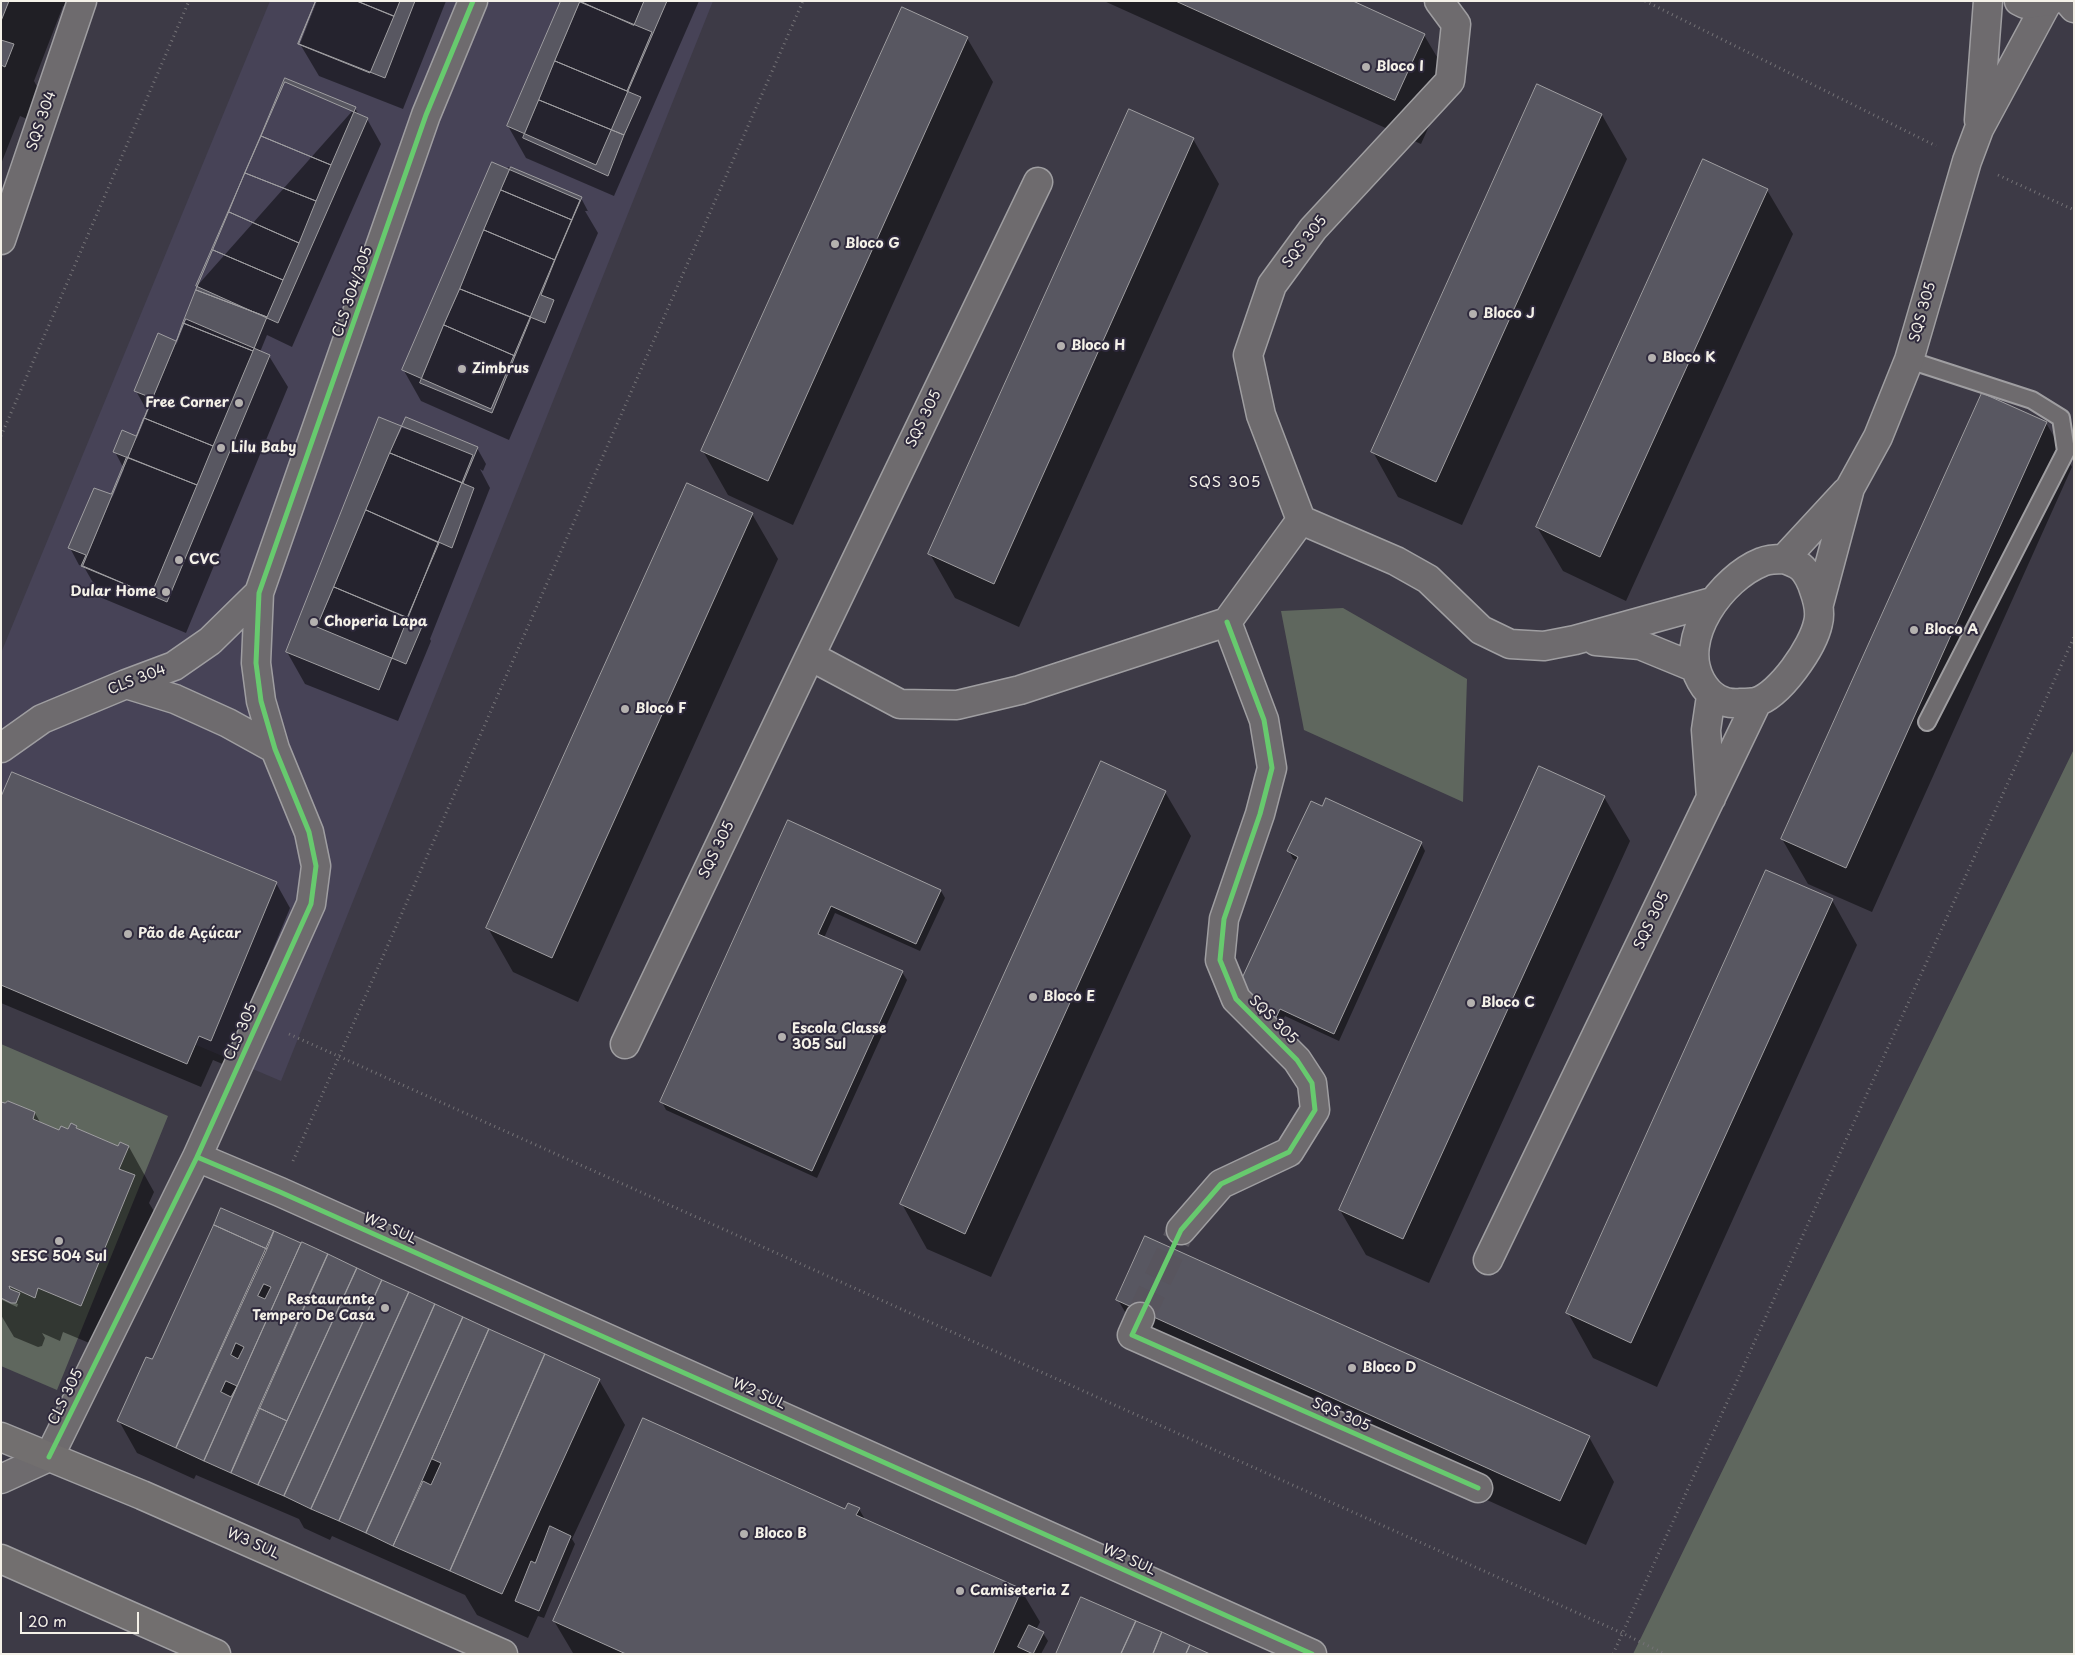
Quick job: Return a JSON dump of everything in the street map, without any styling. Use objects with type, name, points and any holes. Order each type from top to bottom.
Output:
[{"type":"main road","name":"W3 SUL","points":[[1,1437],[151,1499],[503,1654]]},
{"type":"main road","points":[[1,1559],[216,1654]]},
{"type":"street","name":"SQS 304","points":[[1,240],[82,1]]},
{"type":"street","name":"CLS 304/305","points":[[259,593],[426,115],[473,1]]},
{"type":"street","name":"SQS 305","points":[[1301,520],[1262,415],[1248,355],[1272,285],[1313,229],[1450,81],[1456,24],[1439,1]]},
{"type":"street","name":"SQS 305","points":[[1979,129],[1988,1]]},
{"type":"street","points":[[2019,1],[2025,4],[2055,2],[2074,8]]},
{"type":"street","name":"SQS 305","points":[[1819,604],[1850,488],[1878,437],[1909,360],[1967,161],[1979,129],[2055,2]]},
{"type":"street","name":"SQS 305","points":[[625,1044],[1038,182]]},
{"type":"street","name":"SQS 305","points":[[1784,558],[1850,488]]},
{"type":"street","points":[[810,656],[900,704],[957,705],[1020,690],[1227,622],[1301,520],[1396,561],[1428,579],[1481,630],[1510,644],[1544,646],[1575,640],[1712,602]]},
{"type":"street","points":[[1784,558],[1803,568],[1812,584],[1819,604],[1818,624],[1801,660],[1789,676],[1770,694],[1757,702],[1730,704],[1711,696],[1696,668],[1696,646],[1703,620],[1712,602],[1727,585],[1744,572],[1763,561],[1784,558]]},
{"type":"street","name":"CLS 304","points":[[1,748],[42,719],[174,666],[210,641],[259,593]]},
{"type":"street","name":"CLS 305","points":[[49,1457],[197,1157],[311,904],[316,866],[309,832],[275,749],[261,701],[256,663],[259,593]]},
{"type":"street","name":"SQS 305","points":[[1181,1230],[1221,1184],[1289,1152],[1315,1110],[1312,1083],[1297,1060],[1236,999],[1220,960],[1224,919],[1260,814],[1272,768],[1264,720],[1227,622]]},
{"type":"street","points":[[1575,640],[1640,645],[1696,668]]},
{"type":"street","points":[[126,684],[192,707],[228,723],[275,749]]},
{"type":"street","points":[[1711,696],[1706,730],[1712,798]]},
{"type":"street","name":"SQS 305","points":[[1488,1260],[1757,702]]},
{"type":"street","name":"W2 SUL","points":[[197,1157],[280,1192],[1312,1654]]},
{"type":"street","name":"SQS 305","points":[[1140,1316],[1132,1335],[1478,1488]]},
{"type":"street","points":[[1,1479],[49,1457]]},
{"type":"lane","points":[[1909,360],[2032,400],[2062,418],[2066,451],[1927,722]]},
{"type":"path","points":[[1,436],[189,1]]},
{"type":"path","points":[[280,1192],[803,1]]},
{"type":"path","points":[[1646,1],[1967,161],[2074,210]]},
{"type":"path","points":[[1613,1654],[2074,638]]},
{"type":"path","points":[[258,1020],[1665,1654]]},
{"type":"shaded area","points":[[270,1],[713,1],[281,1081],[1,962],[1,653]]},
{"type":"shaded area","points":[[1343,608],[1467,679],[1463,802],[1304,730],[1281,611]]},
{"type":"shaded area","points":[[2074,749],[2074,1654],[1633,1654]]},
{"type":"shaded area","name":"SESC 504 Sul","points":[[1,1044],[168,1116],[57,1390],[1,1366]]},
{"type":"building","points":[[1,1],[9,1],[1,21]]},
{"type":"building","points":[[316,1],[415,1],[385,78],[299,44]]},
{"type":"building","points":[[316,1],[357,1],[394,16],[370,73],[298,44]]},
{"type":"building","points":[[357,1],[400,1],[394,16]]},
{"type":"building","points":[[561,1],[667,1],[596,165],[507,126]]},
{"type":"building","points":[[580,1],[644,1],[634,25]]},
{"type":"building","name":"Bloco I","points":[[1176,1],[1353,1],[1425,34],[1395,100]]},
{"type":"building","points":[[580,2],[652,32],[627,91],[555,61]]},
{"type":"building","name":"Bloco G","points":[[902,7],[968,37],[768,481],[701,451]]},
{"type":"building","points":[[1,40],[14,44],[5,67],[1,65]]},
{"type":"building","points":[[555,61],[641,97],[624,135],[539,100]]},
{"type":"building","points":[[285,78],[356,107],[331,165],[261,136]]},
{"type":"building","points":[[285,82],[368,118],[278,323],[196,286]]},
{"type":"building","name":"Bloco J","points":[[1537,84],[1602,114],[1436,482],[1371,452]]},
{"type":"building","points":[[539,100],[624,135],[608,176],[523,138]]},
{"type":"building","name":"Bloco H","points":[[1129,109],[1194,138],[994,584],[928,554]]},
{"type":"building","points":[[261,136],[331,165],[316,201],[245,173]]},
{"type":"building","name":"Bloco K","points":[[1703,159],[1768,189],[1600,557],[1536,527]]},
{"type":"building","points":[[492,162],[580,200],[491,409],[402,370]]},
{"type":"building","points":[[511,167],[582,197],[572,220],[501,190]]},
{"type":"building","points":[[245,173],[316,201],[299,243],[229,212]]},
{"type":"building","points":[[501,190],[572,220],[555,260],[484,230]]},
{"type":"building","points":[[229,212],[299,243],[283,280],[213,250]]},
{"type":"building","points":[[484,230],[555,260],[541,295],[554,300],[545,323],[460,289]]},
{"type":"building","points":[[213,250],[283,280],[267,317],[196,290]]},
{"type":"building","points":[[460,289],[531,317],[515,356],[444,325]]},
{"type":"building","points":[[196,290],[267,317],[253,351],[183,323]]},
{"type":"building","points":[[186,319],[270,355],[167,602],[83,566]]},
{"type":"building","points":[[183,323],[253,351],[213,446],[144,418],[152,398],[134,391],[158,333],[176,341]]},
{"type":"building","points":[[444,325],[515,356],[492,413],[420,383]]},
{"type":"building","name":"Bloco A","points":[[1982,393],[2047,422],[1846,868],[1781,839]]},
{"type":"building","points":[[379,417],[473,455],[379,690],[286,652]]},
{"type":"building","points":[[406,417],[478,447],[463,483],[390,453]]},
{"type":"building","points":[[144,418],[213,446],[197,485],[113,452],[122,430],[136,436]]},
{"type":"building","points":[[390,453],[474,488],[452,548],[366,510]]},
{"type":"building","points":[[127,457],[197,485],[151,595],[81,566],[86,555],[68,548],[94,488],[111,494]]},
{"type":"building","name":"Bloco F","points":[[687,483],[753,513],[552,958],[486,928]]},
{"type":"building","points":[[366,510],[439,543],[407,618],[334,587]]},
{"type":"building","points":[[334,587],[423,624],[406,664],[317,627]]},
{"type":"building","name":"Bloco E","points":[[1101,761],[1166,791],[965,1234],[900,1204]]},
{"type":"building","name":"Bloco C","points":[[1539,766],[1605,796],[1403,1239],[1339,1210]]},
{"type":"building","name":"Pão de Açúcar","points":[[12,772],[277,882],[211,1041],[199,1036],[187,1064],[1,985],[1,797]]},
{"type":"building","points":[[1326,798],[1422,842],[1334,1034],[1280,1009],[1274,1022],[1237,989],[1298,857],[1287,851],[1311,801],[1322,806]]},
{"type":"building","name":"Escola Classe 305 Sul","points":[[788,820],[941,890],[916,944],[831,906],[818,934],[903,971],[812,1171],[660,1102]]},
{"type":"building","points":[[1766,870],[1833,899],[1631,1343],[1566,1313]]},
{"type":"building","points":[[8,1101],[35,1112],[33,1119],[59,1130],[61,1126],[68,1129],[71,1123],[77,1126],[76,1128],[118,1146],[120,1142],[129,1146],[119,1169],[135,1175],[81,1306],[38,1288],[35,1298],[9,1286],[10,1289],[20,1293],[16,1303],[11,1303],[1,1298],[1,1102],[5,1103]]},
{"type":"building","points":[[221,1208],[274,1231],[267,1249],[214,1225]]},
{"type":"building","points":[[214,1225],[267,1249],[176,1448],[117,1421],[146,1357],[152,1359]]},
{"type":"building","points":[[274,1231],[301,1243],[204,1461],[176,1448]],"holes":[[[264,1284],[271,1287],[265,1299],[258,1296]],[[236,1343],[244,1347],[238,1359],[231,1355]],[[226,1381],[237,1386],[231,1397],[221,1392]]]},
{"type":"building","name":"Bloco D","points":[[1145,1236],[1590,1436],[1560,1501],[1116,1300]]},
{"type":"building","points":[[302,1242],[328,1254],[231,1473],[204,1461]]},
{"type":"building","points":[[328,1254],[357,1268],[287,1421],[259,1408]]},
{"type":"building","points":[[357,1268],[382,1280],[284,1496],[258,1485]]},
{"type":"building","points":[[382,1280],[409,1292],[311,1509],[284,1496]]},
{"type":"building","points":[[409,1292],[435,1304],[339,1521],[311,1509]]},
{"type":"building","points":[[435,1304],[463,1317],[366,1533],[339,1521]]},
{"type":"building","points":[[463,1317],[489,1329],[393,1546],[366,1533]]},
{"type":"building","points":[[489,1329],[545,1354],[450,1571],[393,1546],[423,1481],[431,1485],[441,1463],[432,1459]]},
{"type":"building","points":[[545,1354],[600,1379],[502,1594],[450,1571]]},
{"type":"building","points":[[259,1408],[287,1421],[258,1485],[231,1473]]},
{"type":"building","name":"Bloco B","points":[[643,1418],[845,1509],[848,1503],[860,1508],[856,1515],[1022,1589],[993,1654],[626,1654],[553,1621]]},
{"type":"building","points":[[550,1526],[571,1536],[539,1611],[515,1601],[531,1561],[535,1563]]},
{"type":"building","points":[[1081,1597],[1136,1621],[1121,1654],[1056,1654]]},
{"type":"building","points":[[1136,1621],[1162,1632],[1153,1654],[1121,1654]]},
{"type":"building","points":[[1029,1625],[1044,1632],[1033,1654],[1018,1647]]},
{"type":"building","points":[[1162,1632],[1190,1645],[1186,1654],[1153,1654]]},
{"type":"building","points":[[1190,1645],[1210,1654],[1186,1654]]},
{"type":"tunnel","points":[[1140,1317],[1181,1230]]},
{"type":"cycle path","points":[[49,1457],[197,1157],[311,904],[316,866],[309,832],[275,749],[261,701],[256,663],[259,593],[426,115],[473,1]]},
{"type":"cycle path","points":[[1227,622],[1264,720],[1272,768],[1260,814],[1224,919],[1220,960],[1236,999],[1297,1060],[1312,1083],[1315,1110],[1289,1152],[1221,1184],[1181,1230],[1132,1335],[1478,1488]]},
{"type":"cycle path","points":[[197,1157],[280,1192],[1312,1654]]},
{"type":"place","name":"Bloco I","points":[[1366,67]]},
{"type":"place","name":"Bloco G","points":[[835,244]]},
{"type":"place","name":"Bloco J","points":[[1473,314]]},
{"type":"place","name":"Bloco H","points":[[1061,346]]},
{"type":"place","name":"Bloco K","points":[[1652,358]]},
{"type":"place","name":"Zimbrus","points":[[462,369]]},
{"type":"place","name":"Free Corner","points":[[239,403]]},
{"type":"place","name":"Lilu Baby","points":[[221,448]]},
{"type":"place","name":"CVC","points":[[179,560]]},
{"type":"place","name":"Dular Home","points":[[166,592]]},
{"type":"place","name":"Choperia Lapa","points":[[314,622]]},
{"type":"place","name":"Bloco A","points":[[1914,630]]},
{"type":"place","name":"Bloco F","points":[[625,709]]},
{"type":"place","name":"Pão de Açúcar","points":[[128,934]]},
{"type":"place","name":"Bloco E","points":[[1033,997]]},
{"type":"place","name":"Bloco C","points":[[1471,1003]]},
{"type":"place","name":"Escola Classe 305 Sul","points":[[782,1037]]},
{"type":"place","name":"SESC 504 Sul","points":[[59,1241]]},
{"type":"place","name":"Restaurante Tempero De Casa","points":[[385,1308]]},
{"type":"place","name":"Bloco D","points":[[1352,1368]]},
{"type":"place","name":"Bloco B","points":[[744,1534]]},
{"type":"place","name":"Camiseteria Z","points":[[960,1591]]},
{"type":"district","name":"SQS 305","points":[[1225,483]]}]
